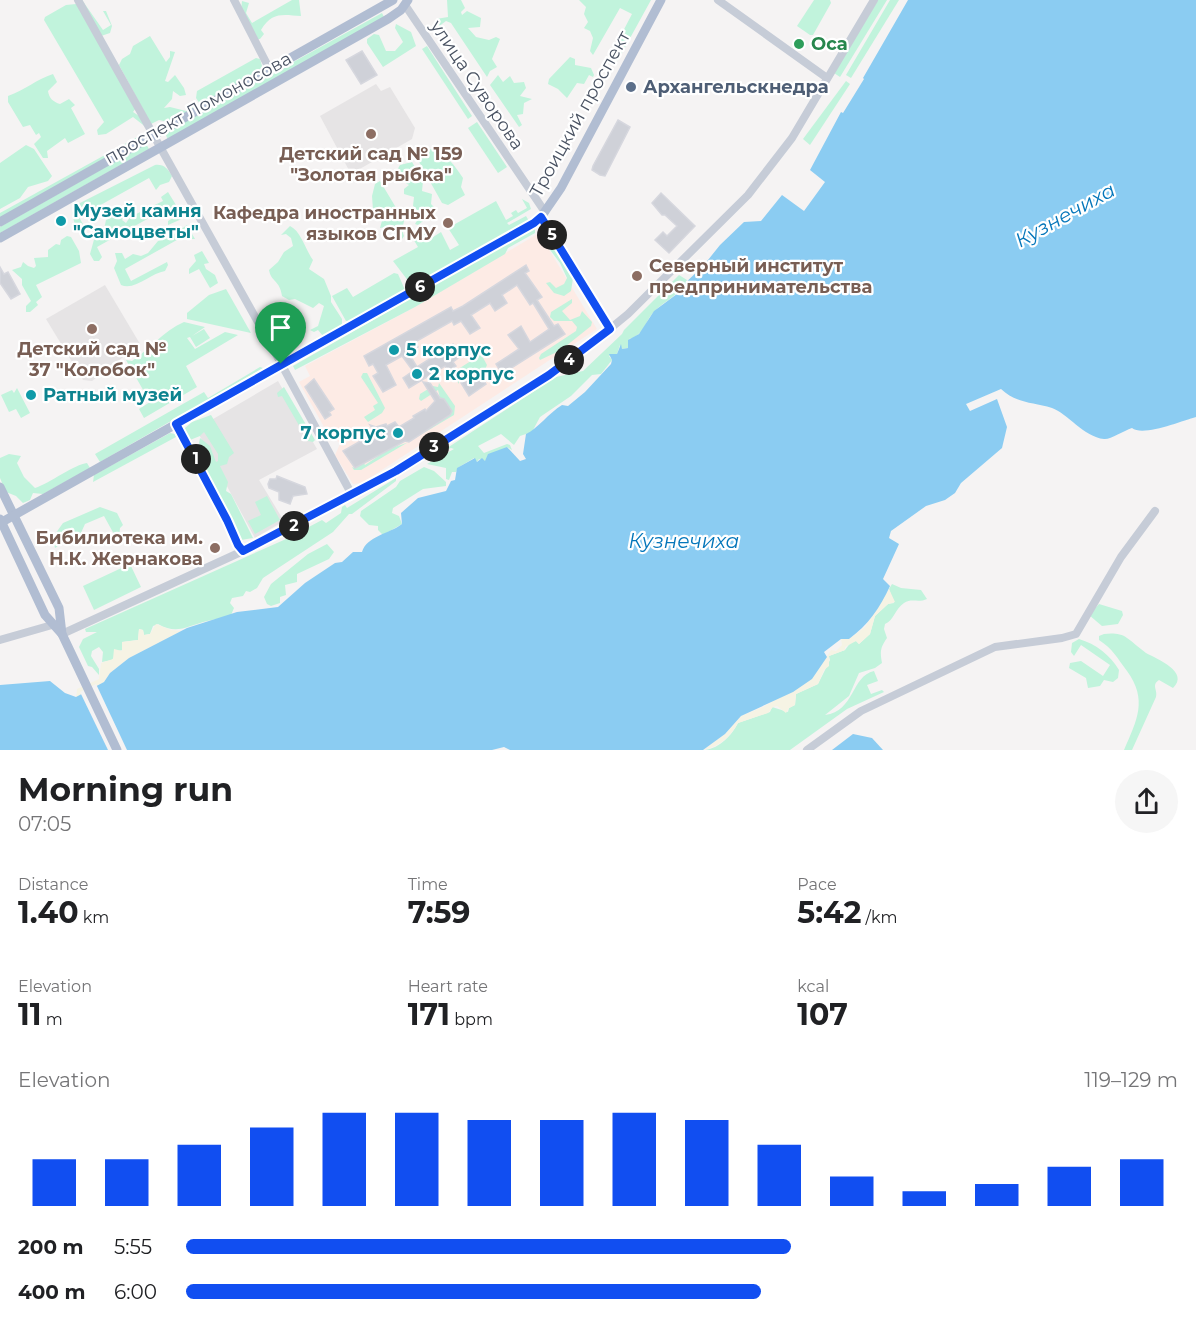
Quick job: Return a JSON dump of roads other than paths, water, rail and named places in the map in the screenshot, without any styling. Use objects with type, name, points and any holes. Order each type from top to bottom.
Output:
[{"type":"main road","name":"проспект Ломоносова","points":[[0,222],[393,0]]},
{"type":"main road","name":"Троицкий проспект","points":[[1,520],[14,515],[534,223],[543,215],[561,188],[661,0]]},
{"type":"main road","name":"проспект Ломоносова","points":[[0,238],[388,19],[406,2]]},
{"type":"main road","points":[[0,487],[59,610],[62,634],[117,750]]},
{"type":"main road","points":[[1,520],[45,615],[62,634]]},
{"type":"street","points":[[78,0],[352,495]]},
{"type":"street","points":[[234,0],[270,70]]},
{"type":"street","points":[[718,0],[827,78]]},
{"type":"street","points":[[62,634],[243,551],[352,495],[396,471],[525,391],[584,351],[710,234],[748,195],[792,138],[874,0]]},
{"type":"street","name":"улица Суворова","points":[[406,2],[543,215],[610,329]]},
{"type":"street","points":[[176,424],[243,551]]},
{"type":"street","points":[[807,750],[861,711],[995,647],[1077,634],[1121,556],[1155,511]]},
{"type":"street","points":[[0,640],[52,625]]},
{"type":"water","name":"Кузнечиха","points":[[908,0],[1196,0],[1196,417],[1153,430],[1132,428],[1104,439],[1083,430],[1052,408],[1019,400],[1001,389],[966,404],[970,411],[997,399],[1007,427],[1002,448],[961,483],[955,493],[945,500],[926,506],[891,531],[889,538],[899,544],[883,579],[890,586],[878,609],[849,639],[841,639],[824,652],[827,657],[812,679],[793,692],[741,716],[725,734],[703,750],[510,750],[504,747],[492,750],[0,750],[0,685],[50,681],[65,693],[76,697],[104,682],[110,673],[129,658],[187,628],[237,612],[278,607],[305,583],[335,563],[342,562],[353,552],[362,552],[373,539],[402,524],[401,513],[418,498],[446,491],[451,481],[455,480],[457,468],[475,458],[477,462],[482,458],[485,461],[488,454],[507,447],[520,461],[526,459],[523,454],[526,434],[557,408],[562,405],[568,406],[585,392],[611,364],[609,354],[617,354],[621,344],[622,349],[628,348],[628,340],[639,334],[654,311],[677,294],[679,289],[744,222],[761,221],[782,195],[804,211],[825,182],[810,170],[841,112],[843,113],[864,79]]},
{"type":"water","points":[[853,734],[872,738],[883,750],[832,750]]},
{"type":"place","name":"Оса","points":[[799,44]]},
{"type":"place","name":"Архангельскнедра","points":[[631,87]]},
{"type":"place","name":"Детский сад № 159 \"Золотая рыбка\"","points":[[371,134]]},
{"type":"place","name":"Музей камня \"Самоцветы\"","points":[[61,221]]},
{"type":"place","name":"Кафедра иностранных языков СГМУ","points":[[448,223]]},
{"type":"place","name":"Северный институт предпринимательства","points":[[637,276]]},
{"type":"place","name":"Детский сад № 37 \"Колобок\"","points":[[92,329]]},
{"type":"place","name":"5 корпус","points":[[394,350]]},
{"type":"place","name":"2 корпус","points":[[417,374]]},
{"type":"place","name":"Ратный музей","points":[[31,395]]},
{"type":"place","name":"7 корпус","points":[[398,433]]},
{"type":"place","name":"Бибилиотека им. Н.К. Жернакова","points":[[215,548]]}]
